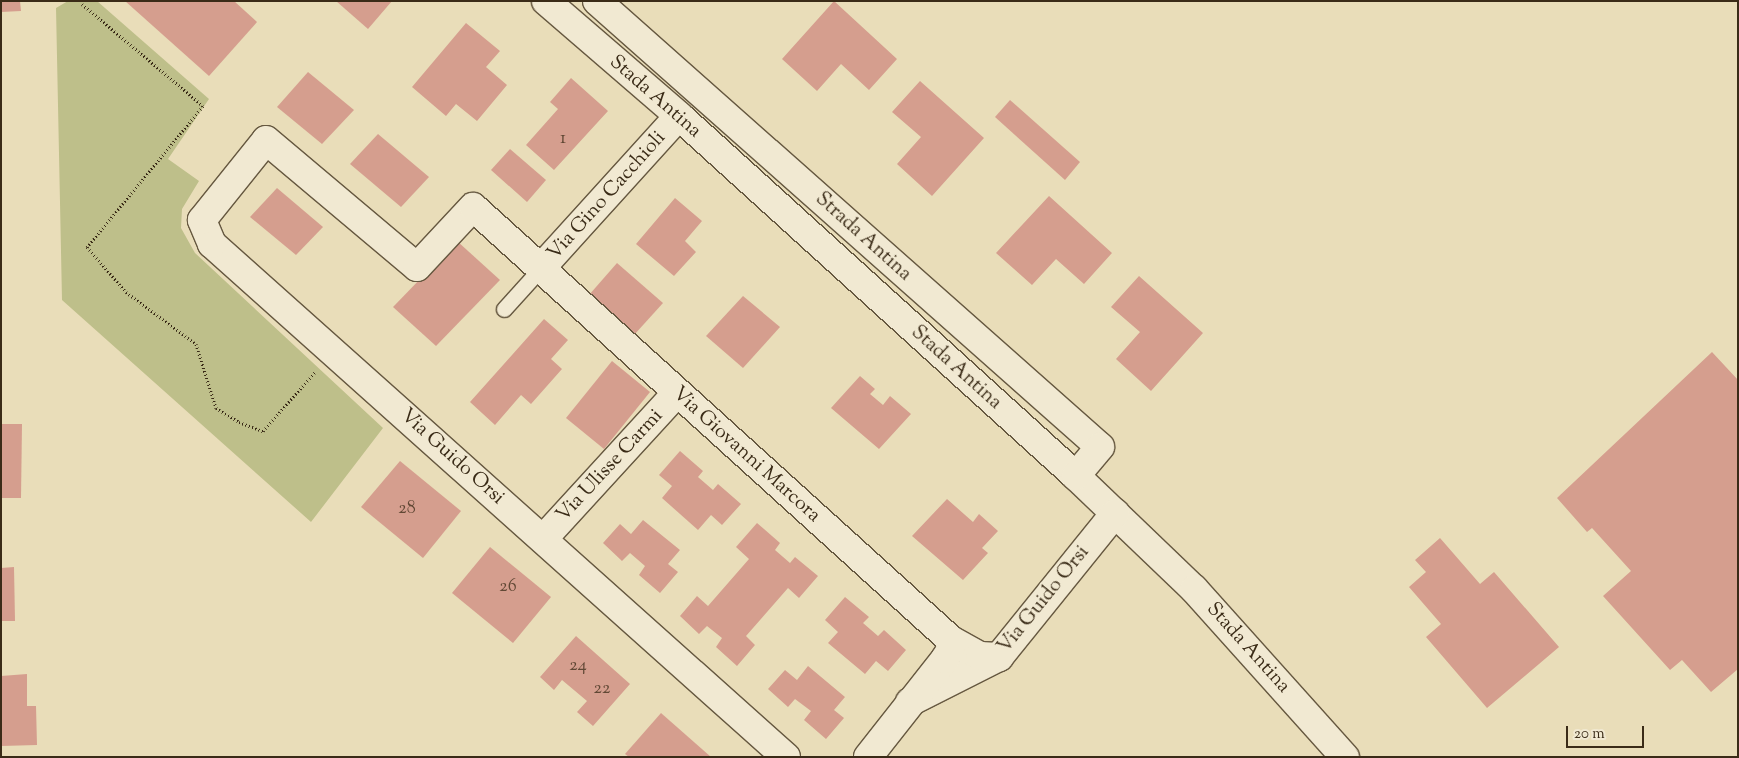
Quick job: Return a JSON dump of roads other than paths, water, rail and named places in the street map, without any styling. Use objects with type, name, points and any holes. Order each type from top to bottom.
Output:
[{"type":"street","name":"Stada Antina","points":[[546,1],[679,116],[1076,476],[1194,588],[1345,757]]},
{"type":"street","name":"Strada Antina","points":[[597,1],[1100,447],[1076,476]]},
{"type":"street","name":"Via Gino Cacchioli","points":[[266,140],[417,267],[474,207],[541,268],[679,116]]},
{"type":"street","name":"Via Guido Orsi","points":[[266,140],[202,220],[212,244],[786,757]]},
{"type":"street","points":[[752,183],[775,159]]},
{"type":"street","name":"Via Giovanni Marcora","points":[[541,268],[951,640],[980,656],[999,658]]},
{"type":"street","name":"Via Ulisse Carmi","points":[[543,539],[677,393]]},
{"type":"street","name":"Via Guido Orsi","points":[[910,702],[999,658],[1115,513]]},
{"type":"street","name":"Via Guido Orsi","points":[[868,757],[945,659],[950,651],[951,640]]},
{"type":"lane","points":[[504,309],[541,268]]}]
